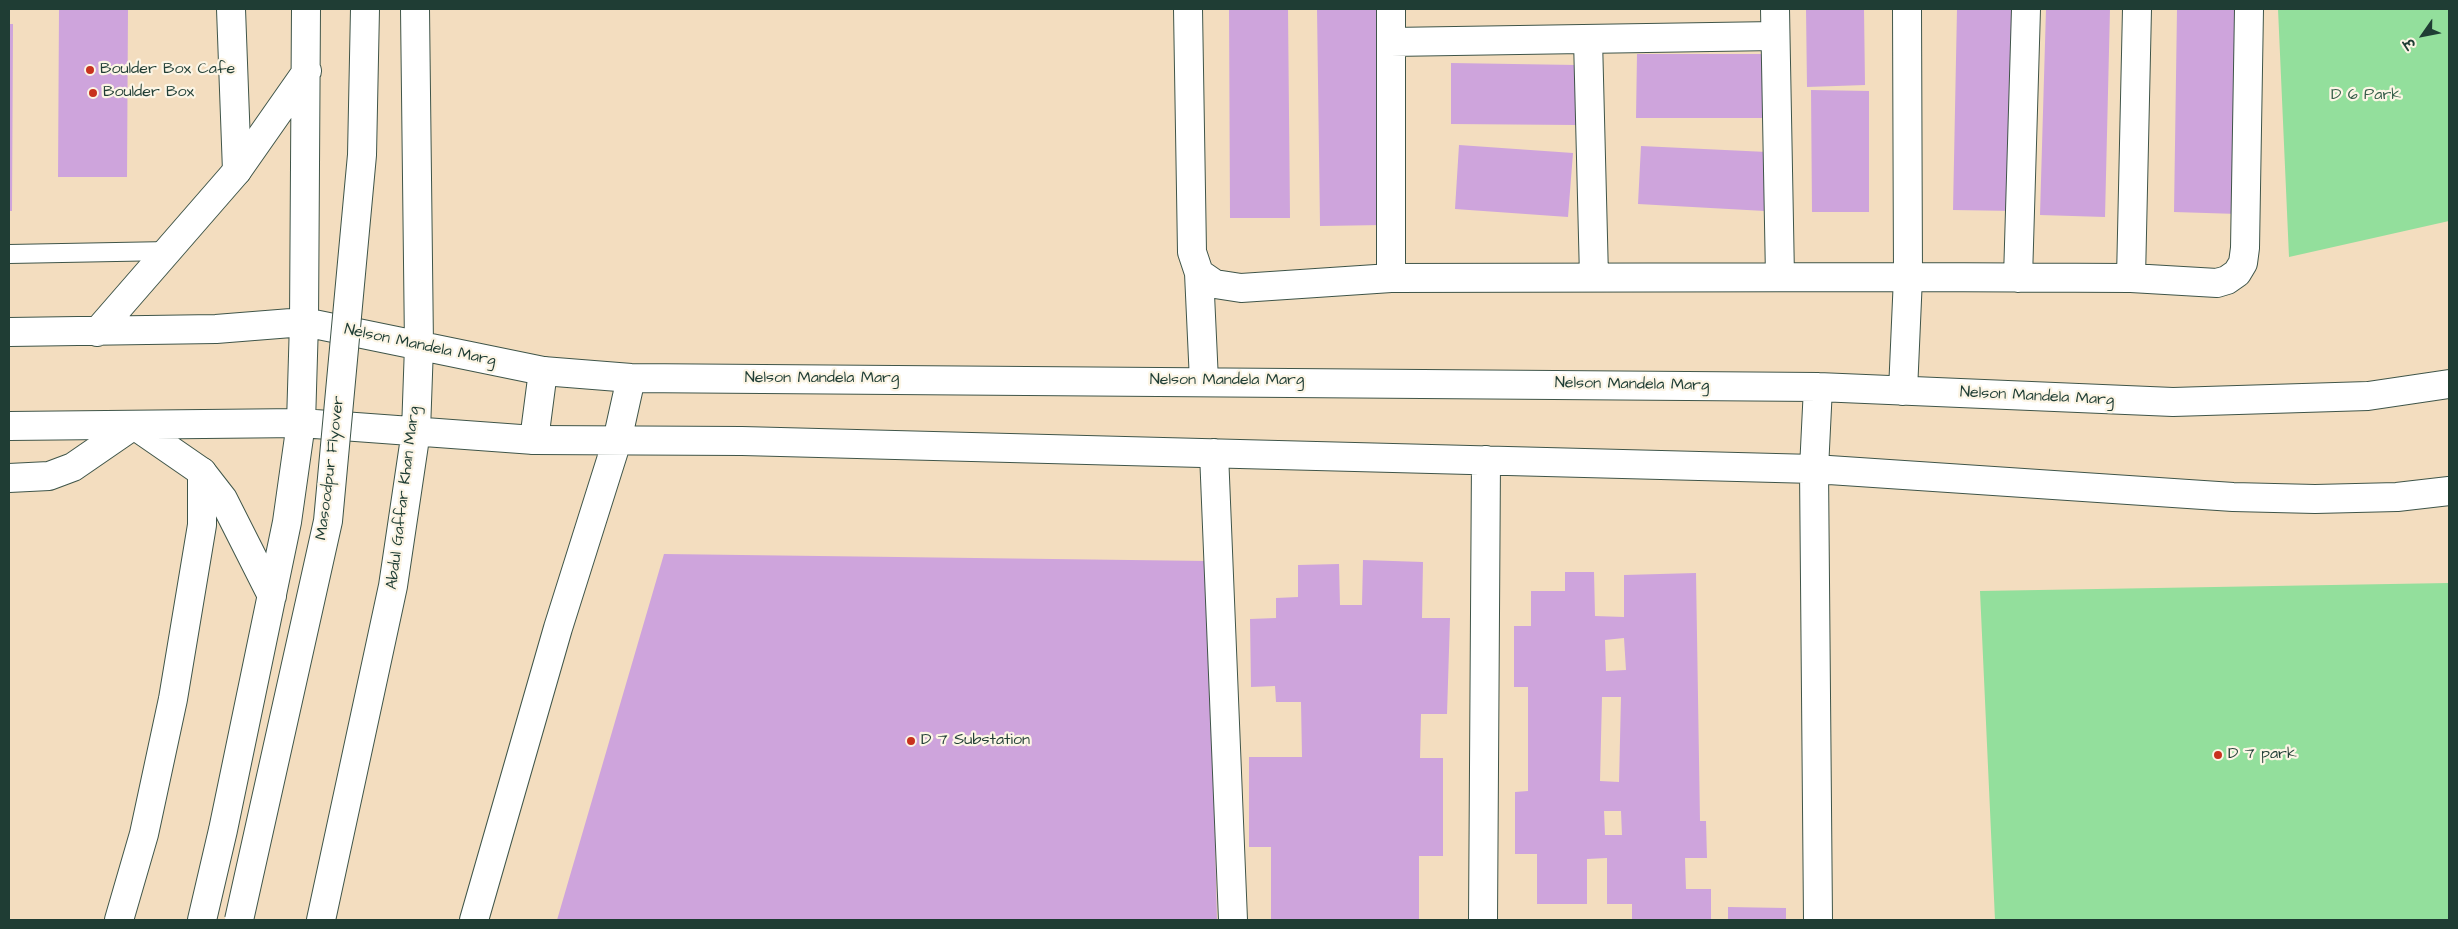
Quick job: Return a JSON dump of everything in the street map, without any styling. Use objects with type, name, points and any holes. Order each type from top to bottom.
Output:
[{"type":"street","points":[[231,9],[237,171]]},
{"type":"street","points":[[202,920],[287,522],[301,423],[304,322],[306,9]]},
{"type":"street","name":"Masoodpur Flyover","points":[[239,920],[328,521],[362,155],[365,9]]},
{"type":"street","name":"Abdul Gaffar Khan Marg","points":[[321,920],[393,586],[416,431],[418,346],[415,9]]},
{"type":"street","points":[[1188,9],[1192,252],[1199,273],[1204,381]]},
{"type":"street","points":[[1392,9],[1392,278]]},
{"type":"street","points":[[1775,9],[1780,277]]},
{"type":"street","points":[[1903,391],[1908,277],[1907,9]]},
{"type":"street","points":[[2018,278],[2026,9]]},
{"type":"street","points":[[2131,278],[2138,9]]},
{"type":"street","points":[[1199,273],[1215,284],[1241,288],[1392,278],[2131,278],[2216,283],[2227,280],[2237,273],[2243,263],[2245,248],[2249,9]]},
{"type":"street","points":[[1392,42],[1776,36]]},
{"type":"street","points":[[1588,39],[1594,277]]},
{"type":"street","points":[[97,332],[237,171],[307,71]]},
{"type":"street","name":"Nelson Mandela Marg","points":[[9,332],[216,329],[304,322],[543,371],[631,378],[1818,387],[2061,399],[2193,402],[2368,396],[2449,384]]},
{"type":"street","points":[[534,440],[543,371]]},
{"type":"street","points":[[474,920],[558,628],[617,441],[631,378]]},
{"type":"street","points":[[1818,387],[1814,469],[1818,920]]},
{"type":"street","points":[[9,426],[301,423],[534,440],[742,441],[1814,469],[2242,497],[2315,500],[2396,497],[2449,491]]},
{"type":"street","points":[[134,425],[202,472],[223,499],[272,596]]},
{"type":"street","points":[[9,478],[49,476],[73,467],[134,425]]},
{"type":"street","points":[[1214,453],[1233,920]]},
{"type":"street","points":[[1483,920],[1486,460]]},
{"type":"street","points":[[120,920],[144,834],[173,699],[202,525],[202,472]]},
{"type":"lane","points":[[9,254],[169,251]]},
{"type":"green space","name":"D 6 Park","points":[[2278,9],[2449,9],[2449,221],[2289,257]]},
{"type":"green space","name":"D 7 park","points":[[2449,583],[2449,920],[1995,920],[1980,591]]},
{"type":"building","name":"Boulder Box","points":[[59,9],[128,9],[127,177],[58,177]]},
{"type":"building","points":[[1229,9],[1288,9],[1290,218],[1230,218]]},
{"type":"building","points":[[1317,9],[1380,9],[1383,225],[1320,226]]},
{"type":"building","points":[[1806,9],[1864,9],[1865,85],[1807,87]]},
{"type":"building","points":[[1957,9],[2020,9],[2016,211],[1953,210]]},
{"type":"building","points":[[2046,9],[2110,9],[2105,217],[2040,215]]},
{"type":"building","points":[[2177,9],[2241,9],[2238,214],[2174,212]]},
{"type":"building","points":[[9,24],[13,24],[12,211],[9,211]]},
{"type":"building","points":[[1637,54],[1762,54],[1762,118],[1636,118]]},
{"type":"building","points":[[1451,63],[1576,65],[1576,125],[1451,124]]},
{"type":"building","points":[[1811,90],[1869,91],[1869,212],[1812,212]]},
{"type":"building","points":[[1459,145],[1573,153],[1568,217],[1455,209]]},
{"type":"building","points":[[1641,146],[1767,152],[1765,211],[1638,204]]},
{"type":"building","name":"D 7 Substation","points":[[664,554],[1208,561],[1217,920],[557,920]]},
{"type":"building","points":[[1363,560],[1423,562],[1422,618],[1450,618],[1447,714],[1421,714],[1420,758],[1443,758],[1443,856],[1419,856],[1419,920],[1271,920],[1271,847],[1249,847],[1249,757],[1302,757],[1301,702],[1276,702],[1275,686],[1251,687],[1250,619],[1276,618],[1276,598],[1298,597],[1298,565],[1339,564],[1340,605],[1362,605]]},
{"type":"building","points":[[1565,572],[1594,572],[1595,616],[1624,617],[1624,575],[1696,573],[1700,821],[1706,821],[1707,858],[1685,858],[1686,889],[1711,889],[1711,920],[1632,920],[1632,904],[1607,904],[1607,858],[1587,859],[1587,904],[1537,904],[1537,854],[1515,854],[1515,792],[1528,791],[1528,687],[1514,687],[1514,626],[1531,626],[1531,591],[1565,591]],"holes":[[[1624,638],[1626,670],[1606,671],[1605,640]],[[1602,697],[1621,697],[1619,782],[1600,781]],[[1604,811],[1621,811],[1622,835],[1605,835]]]},
{"type":"building","points":[[1728,907],[1786,908],[1786,920],[1728,920]]},
{"type":"place","name":"Boulder Box Cafe","points":[[90,70]]},
{"type":"place","name":"Boulder Box","points":[[93,93]]},
{"type":"place","name":"D 7 Substation","points":[[911,741]]},
{"type":"place","name":"D 7 park","points":[[2218,755]]}]
